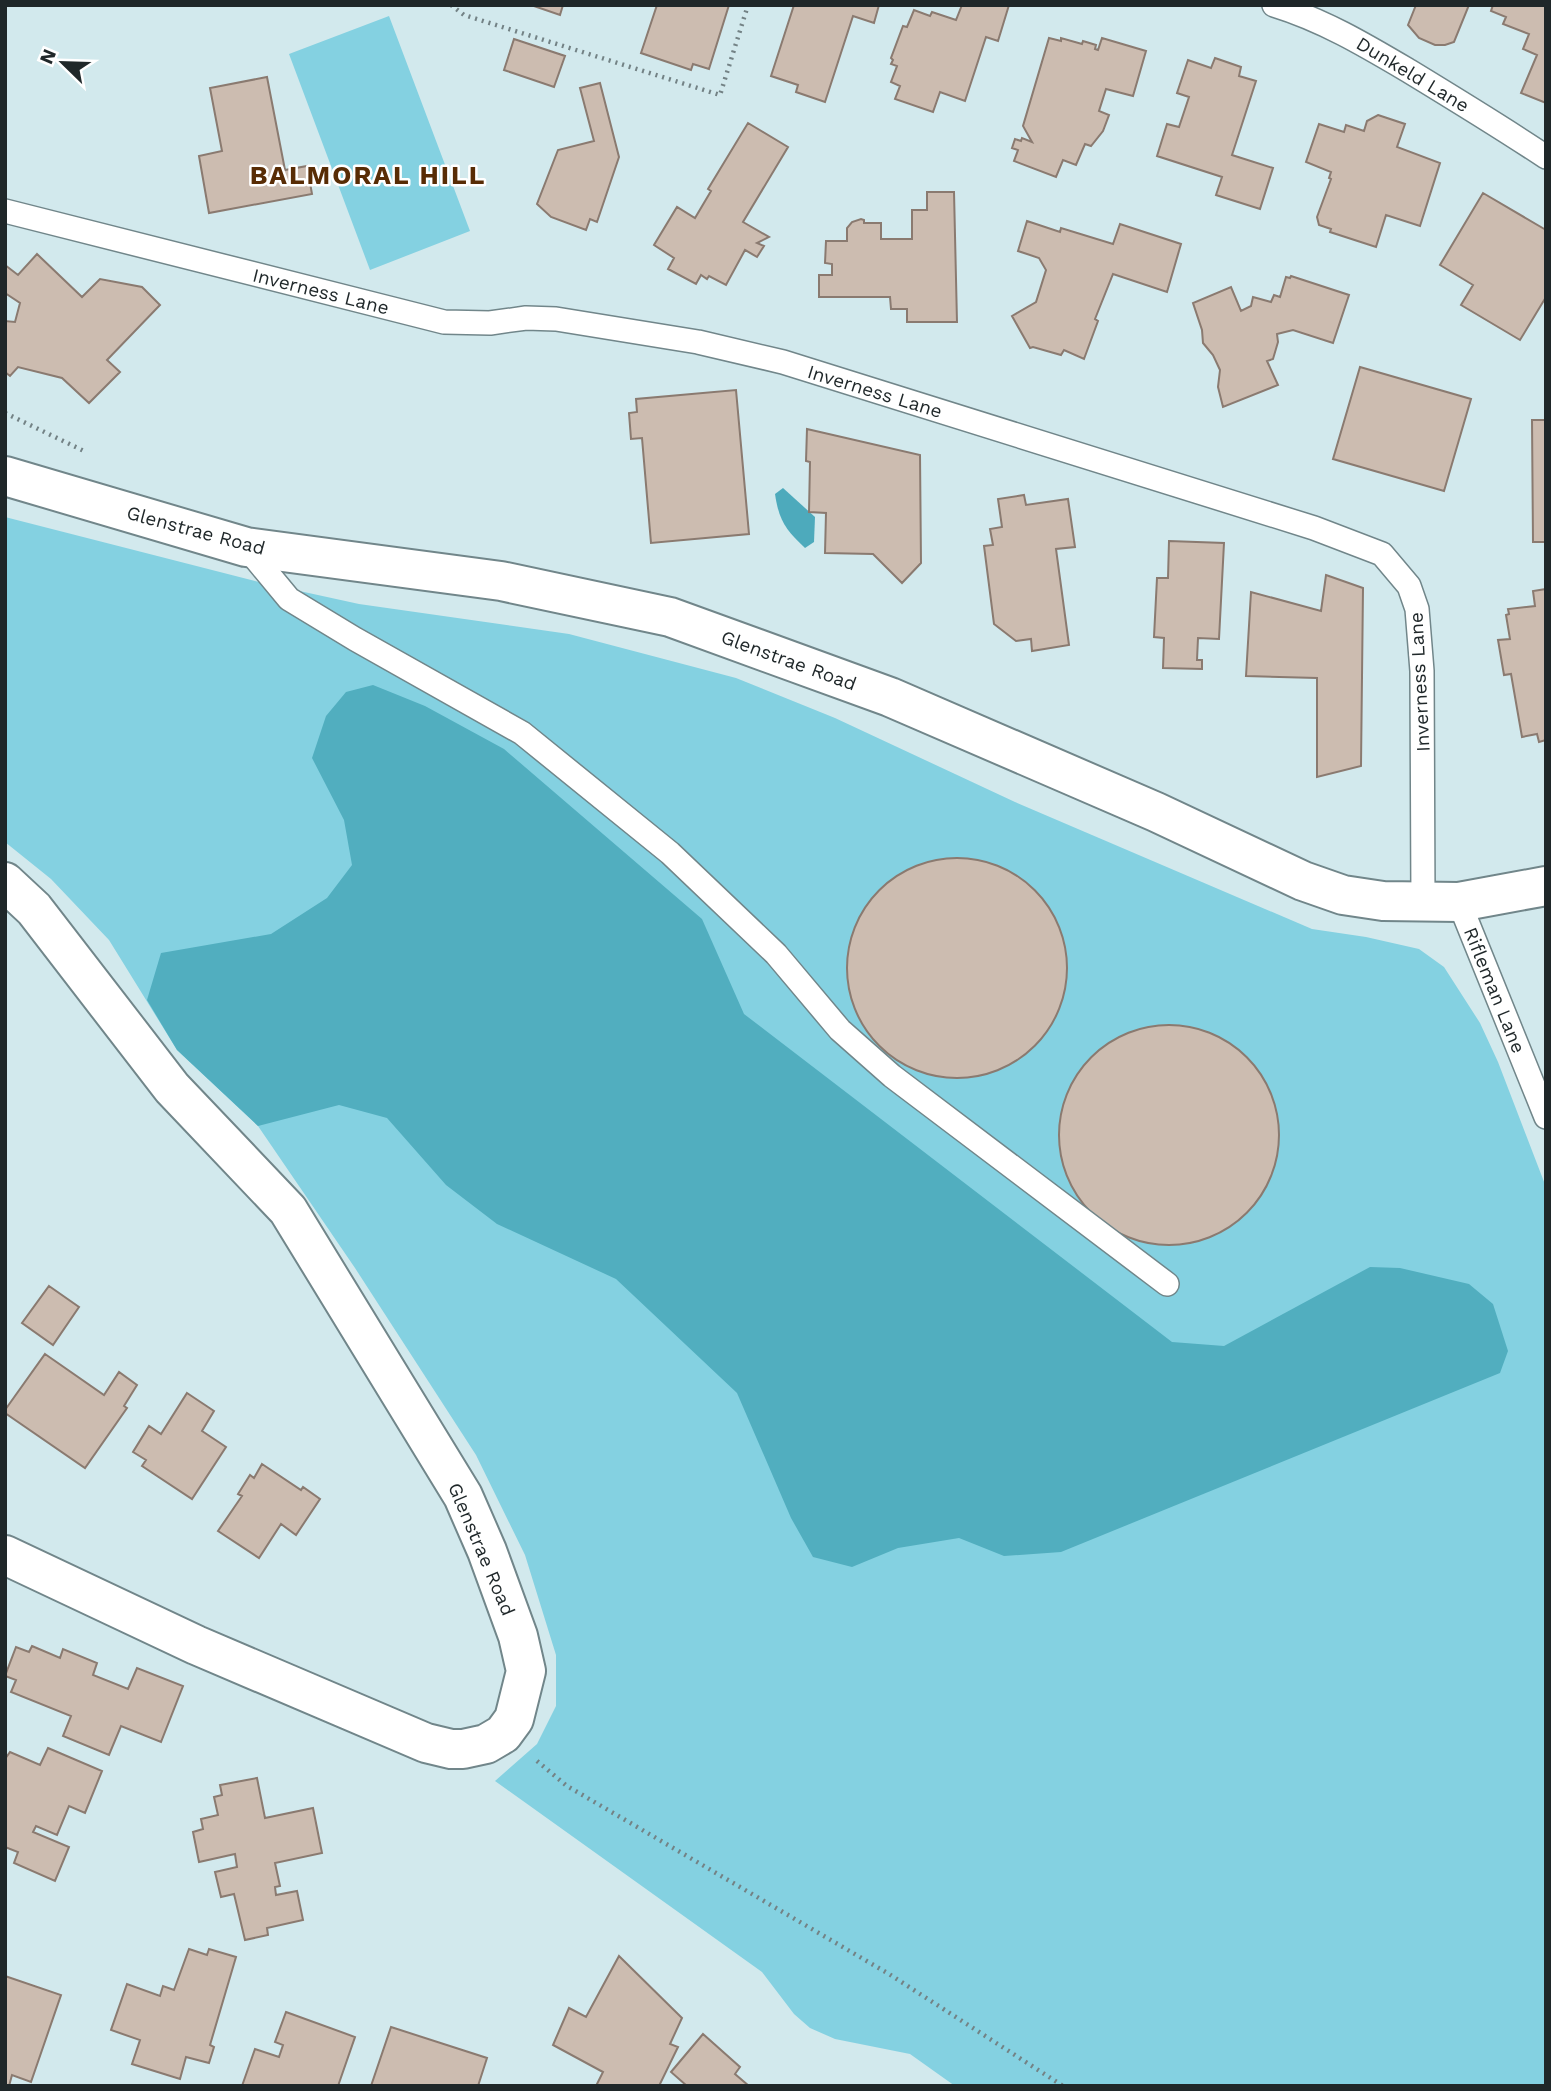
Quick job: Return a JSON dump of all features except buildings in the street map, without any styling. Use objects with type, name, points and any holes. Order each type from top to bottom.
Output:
[{"type":"street","name":"Glenstrae Road","points":[[5,476],[246,547],[501,581],[670,617],[890,697],[1156,812],[1303,881],[1343,895],[1383,901],[1441,902],[1546,886]]},
{"type":"street","name":"Glenstrae Road","points":[[5,882],[34,909],[172,1088],[288,1210],[463,1496],[487,1551],[518,1636],[526,1671],[514,1719],[503,1734]]},
{"type":"street","points":[[5,1555],[196,1645],[426,1743],[463,1749],[486,1744],[503,1734]]},
{"type":"lane","name":"Dunkeld Lane","points":[[1274,5],[1305,15],[1361,43],[1469,107],[1546,157]]},
{"type":"lane","name":"Inverness Lane","points":[[5,211],[444,322],[489,323],[526,318],[556,319],[698,342],[783,362],[1314,528],[1382,554],[1409,586],[1417,609],[1441,902]]},
{"type":"lane","points":[[246,547],[289,599],[522,733],[670,853],[776,954],[840,1030],[892,1076],[1167,1284]]},
{"type":"lane","name":"Rifleman Lane","points":[[1441,902],[1546,1117]]},
{"type":"path","points":[[451,5],[464,15],[720,95],[748,5]]},
{"type":"path","points":[[503,1734],[567,1786],[889,1974],[1063,2086]]},
{"type":"shaded area","points":[[389,16],[470,231],[370,270],[289,54]]},
{"type":"shaded area","points":[[783,488],[815,517],[814,542],[805,548],[781,518],[775,494]]},
{"type":"shaded area","points":[[5,517],[263,583],[359,604],[569,634],[736,678],[835,718],[1015,802],[1312,929],[1419,949],[1444,967],[1480,1023],[1498,1062],[1546,1187],[1546,2086],[955,2086],[910,2054],[835,2039],[810,2028],[794,2014],[762,1972],[495,1781],[537,1744],[556,1706],[556,1655],[525,1555],[476,1455],[355,1268],[258,1126],[177,1050],[109,940],[51,879],[5,842]]},
{"type":"shaded area","points":[[373,685],[425,706],[504,749],[702,919],[744,1014],[1172,1342],[1224,1346],[1370,1267],[1400,1268],[1469,1284],[1493,1304],[1508,1351],[1500,1373],[1061,1552],[1004,1556],[959,1538],[898,1548],[852,1567],[813,1557],[791,1518],[737,1393],[616,1279],[497,1224],[446,1185],[387,1118],[339,1105],[258,1126],[177,1050],[147,1000],[161,953],[271,934],[327,898],[352,865],[344,820],[312,758],[326,716],[346,692]]},
{"type":"district","name":"BALMORAL HILL","points":[[368,175]]}]
